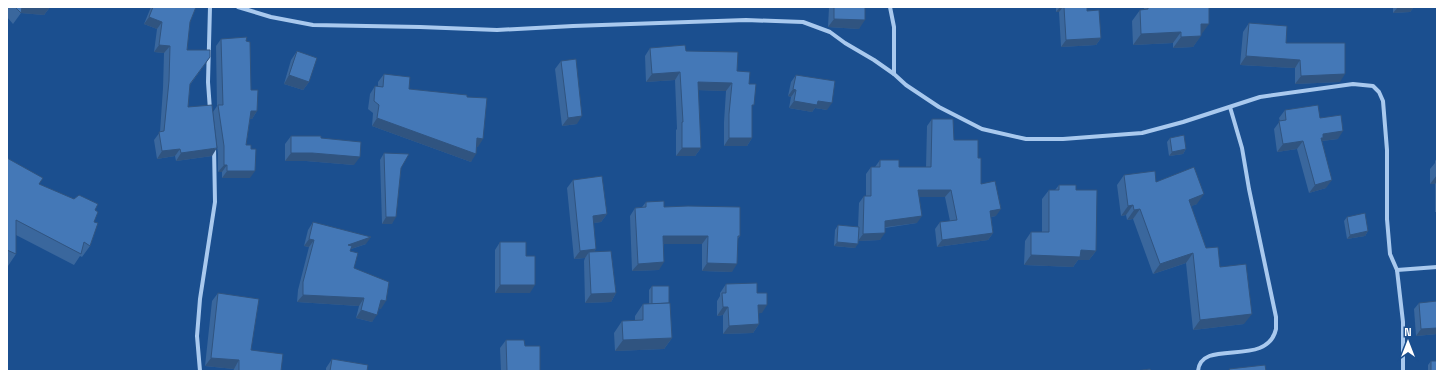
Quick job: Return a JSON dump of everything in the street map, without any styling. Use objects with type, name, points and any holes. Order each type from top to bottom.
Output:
[{"type":"street","points":[[210,7],[208,82],[210,118]]},
{"type":"street","points":[[238,7],[271,17],[313,25],[497,30],[746,20],[803,22],[830,32],[845,44],[874,60],[894,74],[906,85],[939,107],[982,129],[1026,139],[1070,138],[1142,133],[1183,122],[1260,97],[1353,84],[1373,86],[1379,92],[1383,101],[1386,136],[1387,219],[1390,254],[1397,270],[1403,322],[1403,371]]},
{"type":"street","points":[[890,7],[894,27],[894,74]]},
{"type":"street","points":[[1198,371],[1198,368],[1204,359],[1217,354],[1261,349],[1270,340],[1276,330],[1276,317],[1249,189],[1242,148],[1230,107]]},
{"type":"street","points":[[200,371],[197,336],[200,299],[215,202],[215,154],[213,140]]},
{"type":"street","points":[[1397,270],[1437,268]]},
{"type":"building","points":[[15,7],[22,7],[21,13]]},
{"type":"building","points":[[153,7],[196,7],[190,22],[187,50],[210,50],[210,57],[190,84],[188,107],[212,105],[217,148],[181,153],[180,149],[162,151],[159,132],[164,131],[169,81],[170,46],[159,45],[162,22],[149,17]]},
{"type":"building","points":[[834,7],[865,7],[865,20],[834,19]]},
{"type":"building","points":[[1064,7],[1087,7],[1087,11],[1099,10],[1101,38],[1066,40]]},
{"type":"building","points":[[1148,7],[1209,7],[1209,24],[1201,24],[1201,36],[1181,37],[1181,32],[1141,34],[1140,10],[1148,9]]},
{"type":"building","points":[[1249,23],[1287,26],[1286,43],[1345,43],[1345,74],[1301,76],[1300,60],[1246,56]]},
{"type":"building","points":[[247,37],[246,41],[250,42],[251,90],[258,90],[257,111],[251,111],[246,145],[251,145],[251,149],[256,149],[255,171],[227,171],[227,165],[224,165],[224,146],[218,105],[223,105],[221,39]]},
{"type":"building","points":[[685,45],[686,51],[738,52],[737,71],[750,72],[749,84],[756,84],[754,105],[752,105],[752,138],[729,138],[729,114],[732,83],[698,82],[701,148],[682,148],[683,122],[680,72],[652,74],[650,48]]},
{"type":"building","points":[[297,51],[317,58],[309,82],[289,75]]},
{"type":"building","points":[[576,59],[582,116],[568,118],[561,61]]},
{"type":"building","points":[[384,74],[410,77],[409,89],[467,95],[467,97],[487,98],[483,139],[477,138],[476,154],[377,118],[379,105],[374,101],[375,86],[383,87]]},
{"type":"building","points":[[796,75],[835,81],[832,103],[818,101],[817,105],[794,101],[796,90],[793,89]]},
{"type":"building","points":[[1318,105],[1320,118],[1341,115],[1343,131],[1323,134],[1323,138],[1321,138],[1332,180],[1315,185],[1303,141],[1283,144],[1279,121],[1286,120],[1285,110]]},
{"type":"building","points":[[932,119],[953,119],[954,140],[978,140],[978,158],[981,158],[981,184],[995,181],[1001,209],[990,211],[993,233],[942,240],[940,222],[957,220],[951,190],[918,190],[922,216],[885,221],[885,233],[863,234],[864,196],[871,196],[871,167],[880,167],[880,160],[899,160],[899,167],[931,167]]},
{"type":"building","points":[[1184,135],[1186,149],[1172,152],[1170,138]]},
{"type":"building","points":[[291,136],[321,136],[321,138],[361,142],[360,157],[312,153],[291,153]]},
{"type":"building","points":[[384,153],[409,154],[401,168],[396,217],[386,217]]},
{"type":"building","points":[[7,158],[43,178],[39,184],[74,199],[79,195],[98,204],[95,210],[98,212],[94,222],[98,223],[90,246],[84,242],[81,254],[16,220],[16,254],[7,250]]},
{"type":"building","points":[[1194,167],[1204,194],[1189,200],[1206,248],[1218,247],[1220,267],[1246,264],[1252,314],[1200,320],[1193,253],[1160,264],[1140,209],[1134,210],[1133,205],[1128,206],[1124,175],[1155,171],[1156,182]]},
{"type":"building","points":[[602,176],[607,214],[593,216],[596,249],[580,251],[573,180]]},
{"type":"building","points":[[1059,185],[1076,185],[1076,190],[1097,190],[1096,251],[1081,250],[1080,257],[1031,255],[1031,232],[1049,232],[1049,190],[1059,190]]},
{"type":"building","points":[[664,201],[664,207],[740,207],[740,236],[738,236],[737,264],[707,263],[708,236],[663,236],[664,262],[638,264],[635,208],[646,207],[646,202]]},
{"type":"building","points":[[1365,213],[1368,231],[1350,235],[1347,217]]},
{"type":"building","points":[[313,222],[371,237],[348,245],[352,246],[350,251],[358,253],[354,268],[389,282],[386,301],[381,300],[377,315],[361,310],[364,298],[303,295],[303,282],[314,240],[309,239]]},
{"type":"building","points":[[838,225],[859,227],[858,244],[837,242]]},
{"type":"building","points":[[500,242],[526,242],[526,256],[535,256],[535,285],[500,285]]},
{"type":"building","points":[[611,251],[616,293],[591,294],[589,252]]},
{"type":"building","points":[[757,283],[757,293],[767,293],[767,305],[758,305],[759,324],[729,326],[728,307],[723,307],[722,293],[726,293],[726,284]]},
{"type":"building","points":[[652,286],[669,286],[669,303],[652,304]]},
{"type":"building","points":[[218,293],[259,299],[251,350],[283,354],[281,371],[239,371],[239,360],[211,358]]},
{"type":"building","points":[[1437,301],[1437,328],[1421,329],[1419,303]]},
{"type":"building","points":[[670,303],[672,338],[623,340],[622,321],[643,320],[643,304]]},
{"type":"building","points":[[506,340],[524,340],[525,346],[540,346],[540,371],[507,371]]},
{"type":"building","points":[[332,359],[368,365],[367,371],[330,371]]},
{"type":"building","points":[[1431,361],[1437,361],[1437,371],[1431,371]]},
{"type":"building","points":[[1265,365],[1266,371],[1230,371],[1229,369]]},
{"type":"building","points":[[1150,369],[1151,371],[1135,371]]}]
